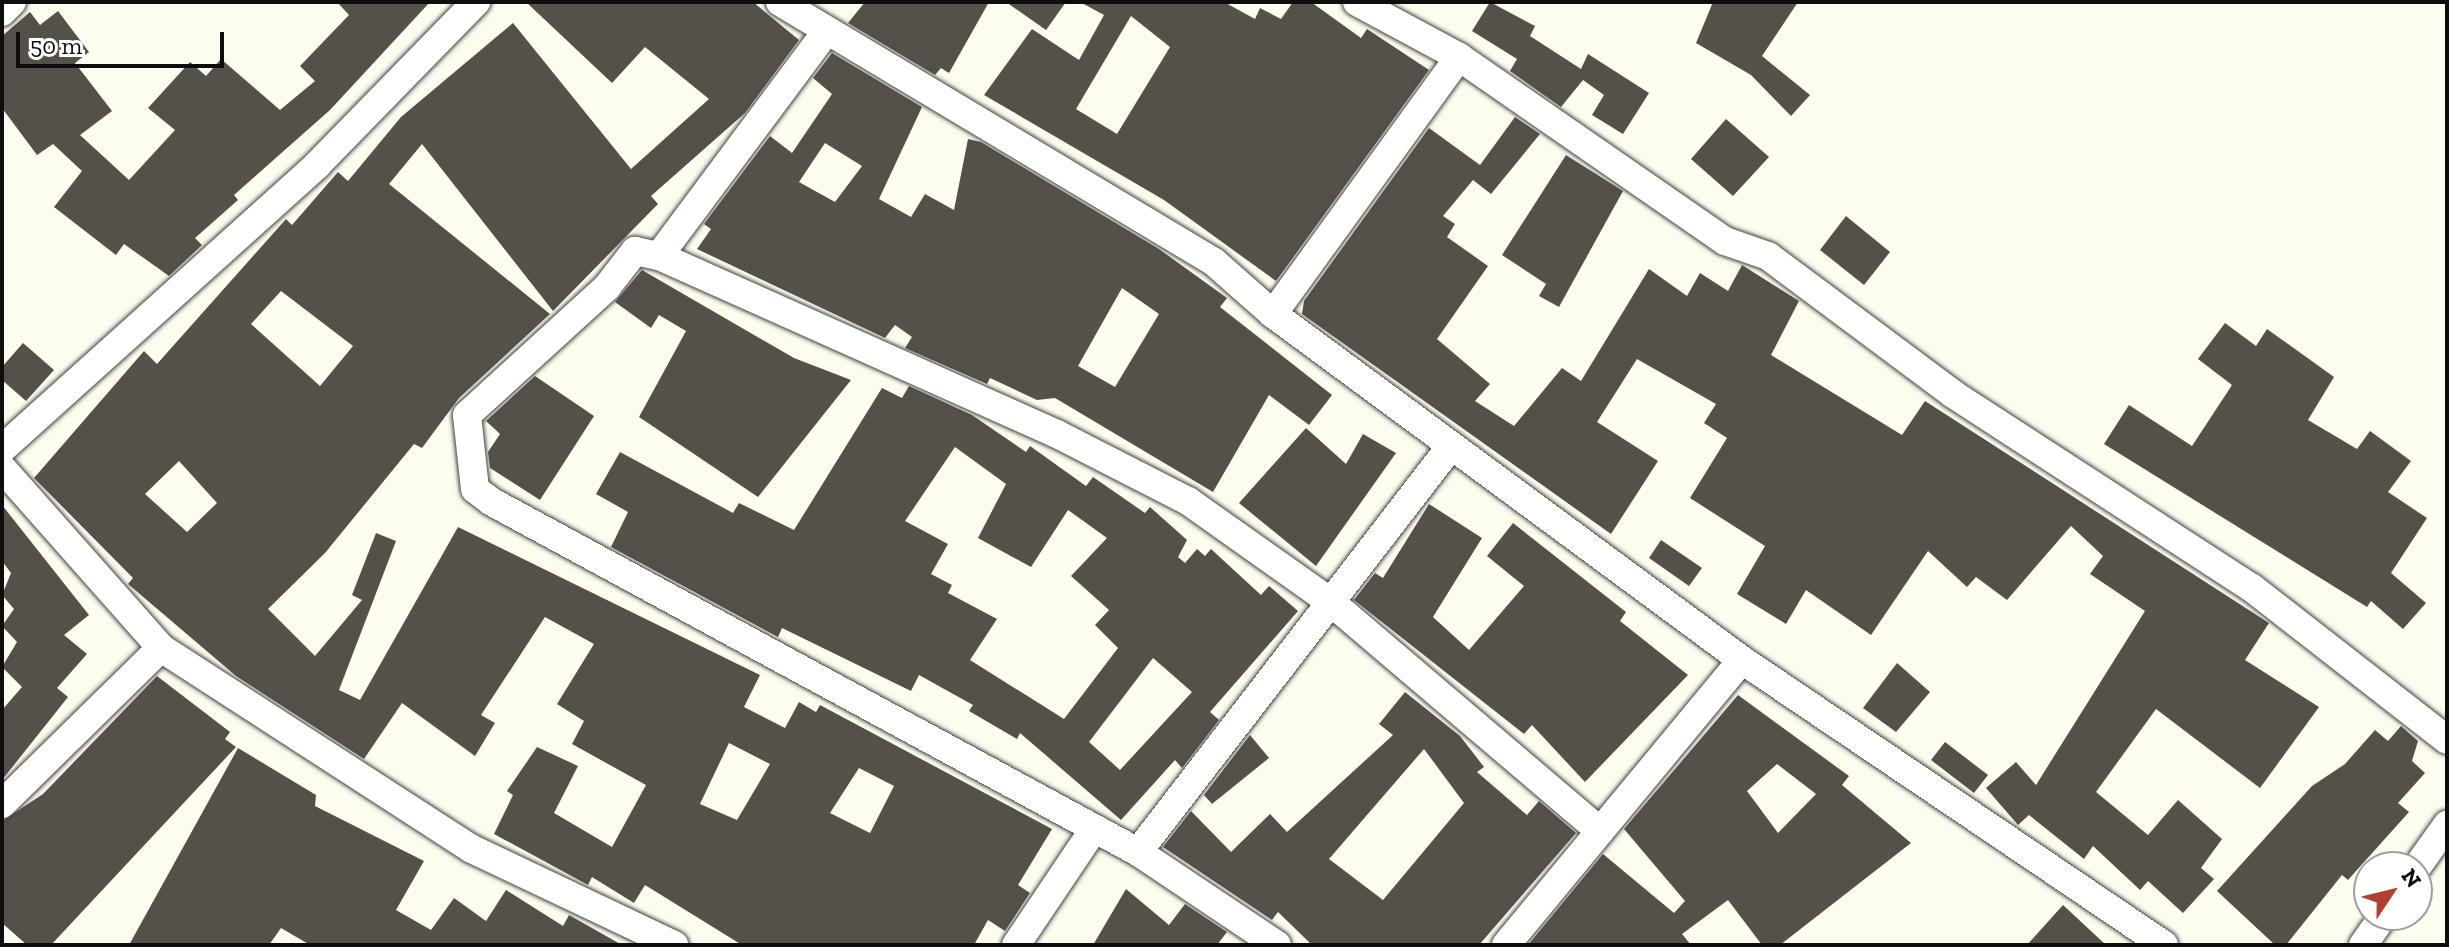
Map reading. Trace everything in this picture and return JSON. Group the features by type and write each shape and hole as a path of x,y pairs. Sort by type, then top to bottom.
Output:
{"street":[{"path":"2,12 12,2"},
{"path":"2,449 317,165 476,2"},
{"path":"780,2 1125,205 1214,262 1273,314 1742,660 2164,945"},
{"path":"1357,2 1459,57 1725,241 1768,256 1953,394 2252,588 2447,740"},
{"path":"659,256 827,31"},
{"path":"1273,314 1459,57"},
{"path":"1277,945 1138,852 475,489 467,415 607,287 635,251 659,256 1188,501 1332,603 1600,831"},
{"path":"1138,852 1451,446"},
{"path":"2,468 161,648 472,849 674,945"},
{"path":"2,804 161,648"},
{"path":"1506,945 1742,660"},
{"path":"2428,851 2447,825"},
{"path":"1016,945 1094,829"}],"building":[{"path":"337,2 430,2 330,110 234,195 238,200 195,238 202,245 169,276 124,244 116,255 54,207 82,171 53,144 37,155 2,108 2,36 30,12 40,25 58,11 89,52 75,63 112,111 80,135 129,180 175,130 148,108 190,62 206,76 221,59 280,110 315,81 300,66 349,15"},
{"path":"526,2 753,2 799,40 745,113 651,196 658,204 553,311 422,144 389,184 550,314 459,398 422,448 414,444 325,553 268,609 315,656 362,600 352,595 376,533 396,541 339,690 360,700 458,527 760,675 744,707 785,728 799,702 816,712 820,705 1052,829 1018,885 1030,893 1005,931 988,920 974,945 742,945 645,885 634,903 592,877 588,885 494,834 513,795 507,791 537,747 578,766 554,813 612,847 646,785 572,744 584,721 557,704 594,644 545,617 481,715 495,723 475,756 402,703 364,759 236,676 128,584 133,578 34,478 144,351 157,364 286,219 292,225 338,172 348,181 401,117 513,23 631,169 709,99 645,47 612,83","holes":["281,291 353,346 320,386 251,324","179,461 217,503 187,532 145,494","729,743 770,764 737,820 700,804","859,768 894,786 870,833 830,813"]},
{"path":"865,2 989,2 949,73 941,68 935,75 848,23"},
{"path":"1006,2 1066,2 1046,30"},
{"path":"1080,2 1224,2 1255,19 1260,8 1281,19 1293,2 1311,2 1361,38 1367,29 1429,70 1276,281 1164,200 984,95 1032,29 1079,60 1104,15","holes":["1131,16 1170,47 1117,134 1076,109"]},
{"path":"1490,2 1535,26 1530,36 1581,69 1588,54 1649,93 1623,134 1592,115 1604,95 1583,80 1561,107 1510,71 1517,59 1472,31"},
{"path":"1713,2 1798,2 1762,56 1810,95 1791,116 1751,75 1696,43"},
{"path":"832,53 922,107 879,199 911,217 925,194 954,210 968,139 981,142 1159,249 1227,298 1220,307 1332,395 1309,425 1269,395 1213,492 1055,398 1037,400 990,378 987,384 905,348 912,337 895,325 885,338 697,249 711,229 704,224 770,136 792,153 832,94 813,78","holes":["825,143 862,166 835,202 799,182","1122,288 1159,314 1115,387 1078,366"]},
{"path":"1515,117 1540,134 1491,194 1473,180 1443,216 1455,224 1447,237 1488,266 1437,339 1490,384 1475,401 1514,426 1562,368 1581,381 1649,269 1687,296 1700,273 1728,291 1742,265 1799,301 1771,355 1902,435 1925,401 2269,623 2245,660 2319,707 2260,788 2156,709 2096,792 2148,835 2178,800 2222,839 2201,868 2214,879 2183,913 2148,881 2140,890 2093,846 2084,859 2029,815 2018,825 1986,788 2016,762 2036,785 2145,611 2090,574 2103,556 2071,526 2007,600 1976,577 1967,587 1928,551 1871,635 1806,590 1786,624 1737,594 1765,546 1690,498 1727,438 1704,423 1716,404 1637,359 1597,422 1658,461 1611,534 1302,314 1304,301 1429,128 1480,165"},
{"path":"1726,119 1769,157 1733,196 1691,159"},
{"path":"1566,155 1623,191 1559,307 1539,296 1546,284 1502,255"},
{"path":"1846,216 1890,252 1864,285 1820,250"},
{"path":"642,270 794,358 851,380 758,497 639,417 686,331 659,315 651,328 615,302"},
{"path":"2225,323 2256,346 2267,329 2334,377 2308,420 2357,449 2370,431 2411,461 2388,492 2427,518 2391,573 2426,603 2403,629 2371,601 2367,607 2104,444 2129,405 2192,446 2232,385 2198,359"},
{"path":"23,343 54,370 26,401 2,380 2,367"},
{"path":"535,376 594,416 540,500 490,468 488,452 500,434 486,421"},
{"path":"909,386 972,415 1026,452 1030,446 1086,486 1093,477 1145,513 1150,507 1187,540 1178,557 1185,563 1197,549 1205,556 1211,549 1261,595 1269,586 1298,611 1210,712 1219,720 1182,768 1175,760 1121,820 1020,733 1017,739 969,711 973,705 919,675 911,691 782,628 778,637 611,547 628,512 596,494 620,452 733,513 739,503 794,530 882,388 902,398","holes":["955,447 1006,484 978,538 1031,567 1068,510 1107,538 1071,576 1109,610 1095,625 1118,648 1064,719 970,660 997,619 948,593 952,585 931,574 948,544 905,521","1153,658 1192,692 1120,770 1089,742"]},
{"path":"1306,428 1346,464 1363,434 1396,453 1316,566 1239,503"},
{"path":"1429,504 1482,538 1433,617 1469,650 1524,586 1487,556 1513,523 1626,612 1620,621 1688,675 1585,782 1532,725 1524,734 1354,600 1375,573 1383,578"},
{"path":"2,505 89,615 64,635 87,654 57,688 68,697 2,780 2,710 22,687 2,667 17,642 2,626 14,609 2,595 11,573 2,561"},
{"path":"1661,540 1702,568 1689,586 1649,558"},
{"path":"1897,663 1930,692 1896,732 1863,708"},
{"path":"157,676 230,732 225,739 236,747 51,945 27,945 2,923 2,821 43,794"},
{"path":"1405,692 1460,736 1484,767 1477,772 1527,815 1539,801 1576,833 1479,945 1312,945 1278,912 1272,920 1163,847 1191,811 1231,852 1270,814 1287,832 1393,735 1379,724","holes":["1424,749 1464,803 1383,900 1329,859"]},
{"path":"1738,695 1849,776 1842,785 1911,843 1780,945 1762,945 1728,900 1682,934 1691,945 1528,945 1603,854 1674,913 1685,901 1624,829","holes":["1777,764 1816,794 1778,833 1747,791"]},
{"path":"2401,726 2418,741 2412,761 2425,773 2398,803 2409,812 2374,851 2353,851 2353,874 2348,880 2342,875 2286,945 2275,945 2217,891 2312,786 2345,764 2375,730 2388,741"},
{"path":"1250,735 1269,758 1212,804 1204,795"},
{"path":"1945,742 1988,775 1974,793 1931,760"},
{"path":"238,748 316,795 315,806 424,861 396,910 431,930 454,898 486,921 506,890 563,926 569,915 622,945 310,945 281,928 269,945 129,945"},
{"path":"1126,889 1169,925 1185,904 1227,932 1217,945 1093,945"},
{"path":"2063,905 2106,945 2027,945"}]}
